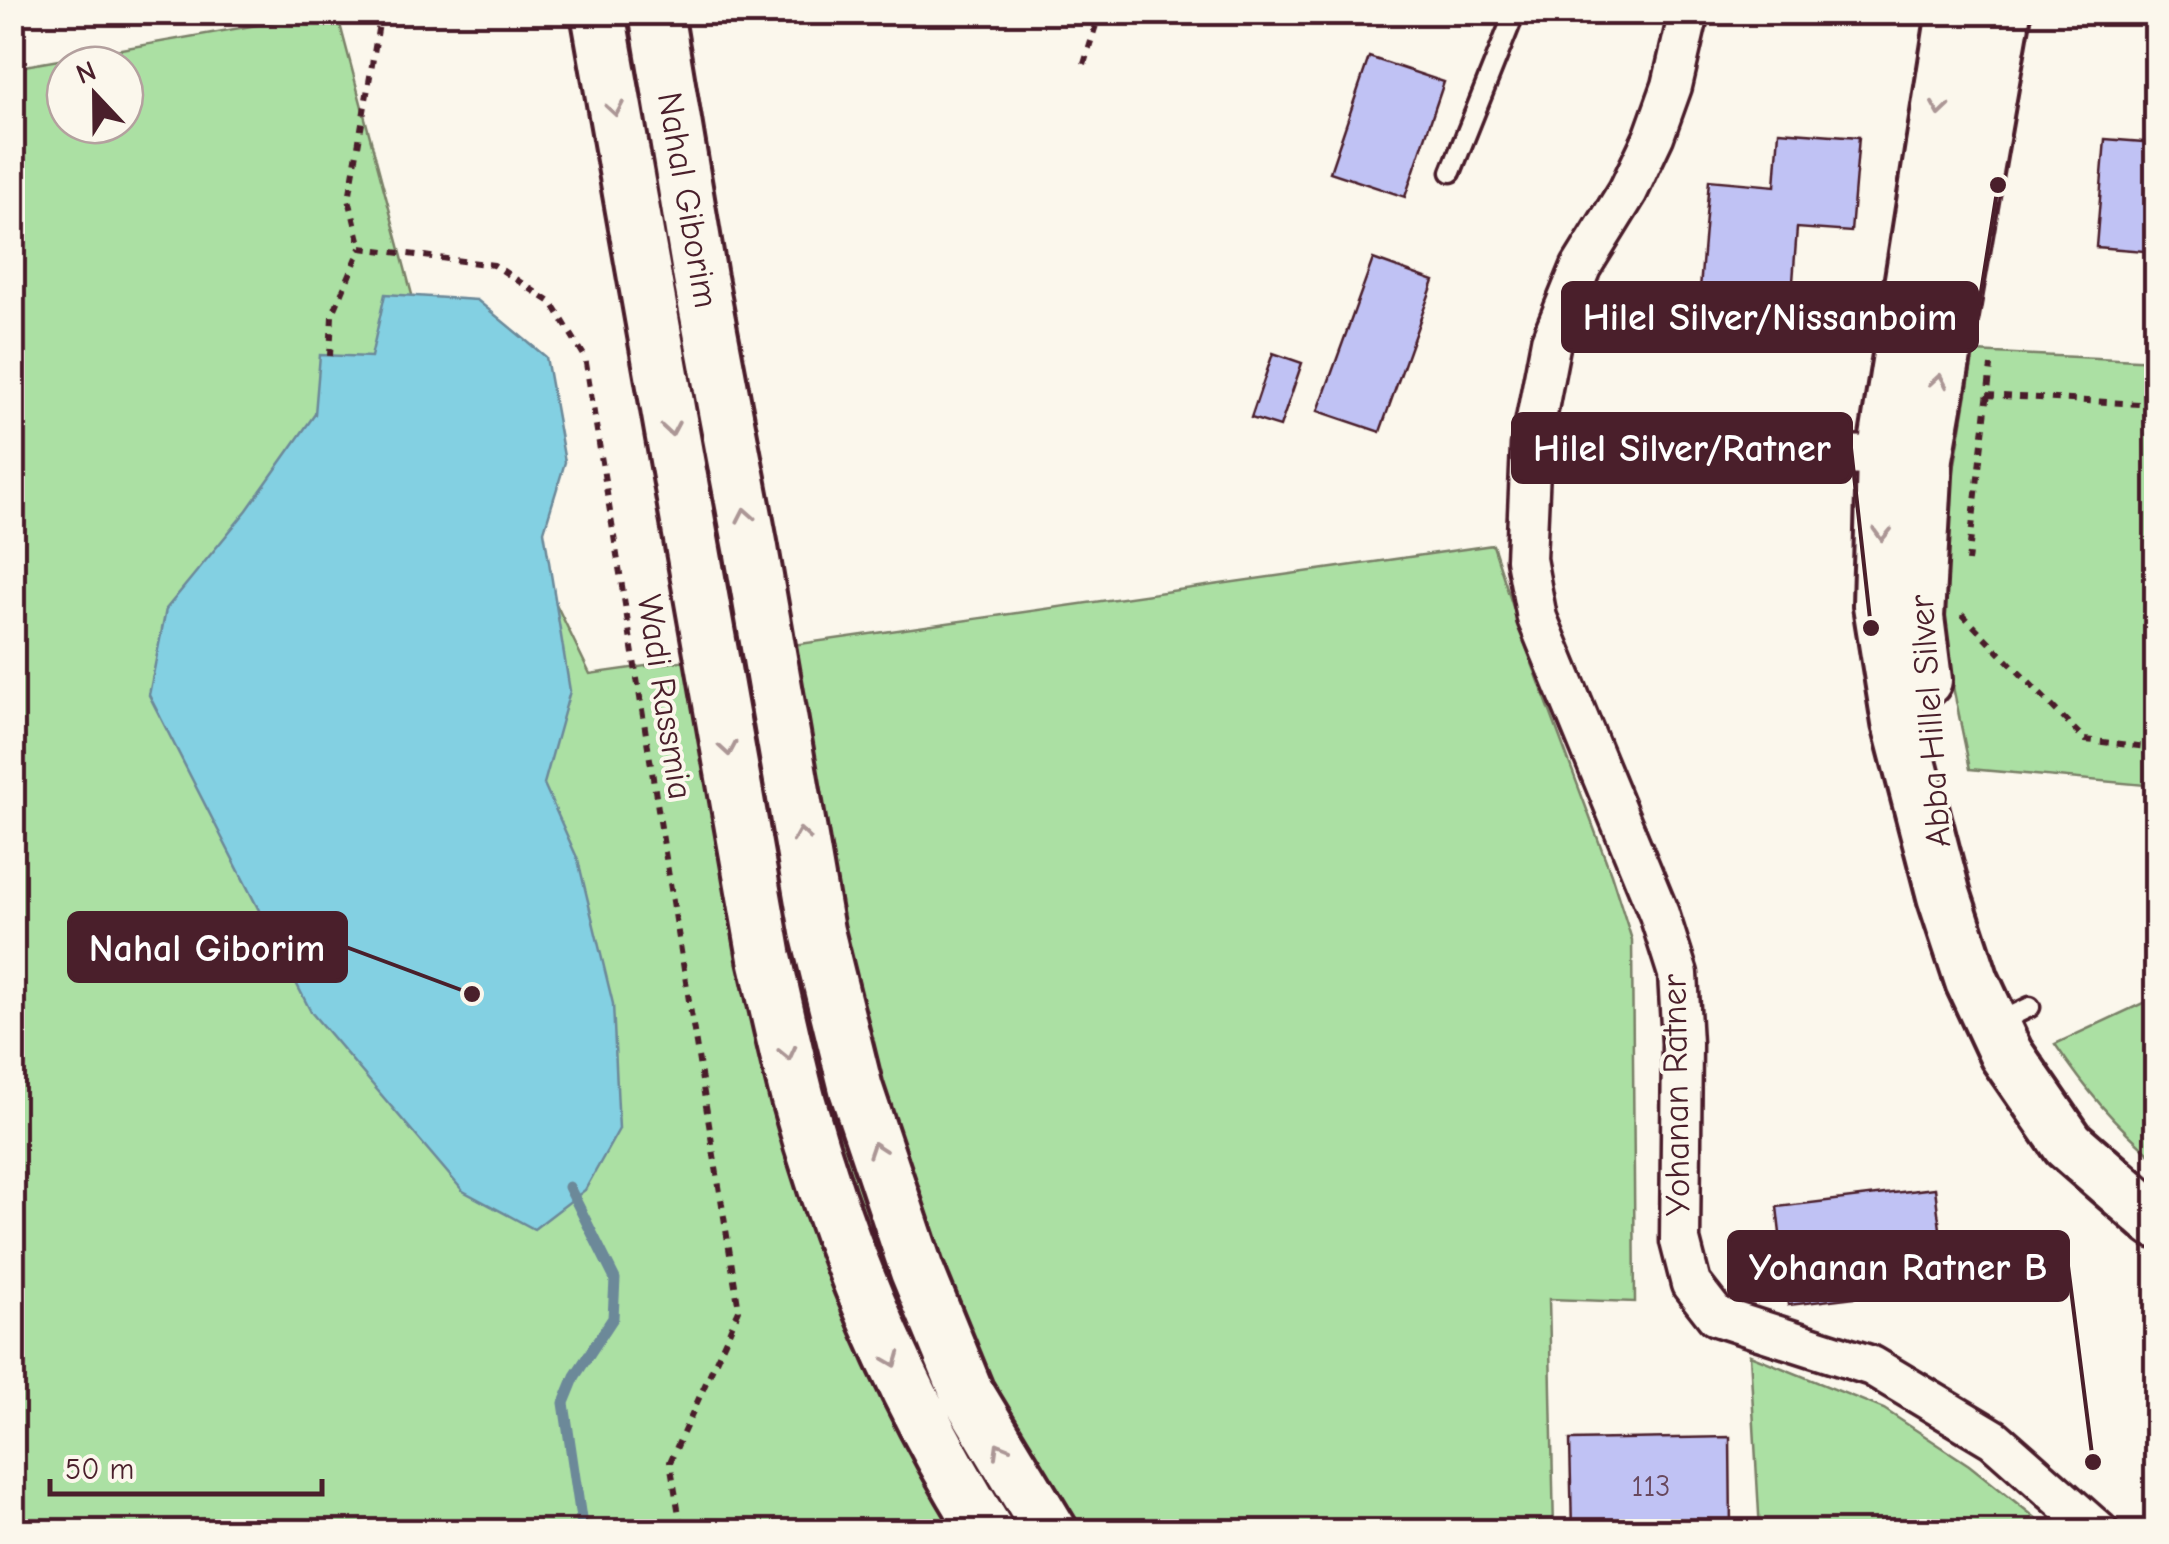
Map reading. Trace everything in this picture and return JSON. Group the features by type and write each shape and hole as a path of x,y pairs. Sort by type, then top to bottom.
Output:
{"main road":[{"name":"Nahal Giborim","path":"598,12 766,958 799,1100 841,1234 904,1385 986,1532"},
{"name":"Nahal Giborim","path":"656,12 816,931 856,1089 917,1271 967,1393 1051,1532"},
{"name":"Abba Hillel Silver","path":"1905,457 1954,12"},
{"name":"Abba Hillel Silver","path":"2004,12 1905,457 1880,605 1900,723 1944,896 1972,981 2011,1016 2006,1054 2068,1144 2156,1221"}],"street":[{"name":"Yohanan Ratner","path":"1689,12 1672,86 1654,136 1628,191 1581,268 1551,341 1530,446 1526,559 1537,618 1660,914 1678,974 1682,1043 1680,1242 1691,1284 1716,1316 1872,1366 1994,1439 2100,1532"},
{"path":"1530,446 1905,457"}],"lane":[{"path":"1451,172 1515,12"}],"path":[{"path":"330,356 332,316 361,248 349,198 381,12"},
{"path":"1084,64 1100,12"},
{"name":"Wadi Rassmia","path":"361,248 494,265 552,303 585,357 739,1310 670,1462 682,1532"},
{"path":"1966,578 1992,357"},
{"path":"1987,395 2156,405"},
{"path":"1964,596 1962,615 2085,740 2156,748"}],"green space":[{"path":"337,13 419,321 590,674 1493,545 1632,940 1635,1302 1549,1299 1554,1531 13,1532 13,68 45,62 45,145 145,145 143,45"},
{"path":"1974,352 2156,361 2156,786 1970,769 1945,648 1945,523"},
{"path":"2156,997 2156,1159 2101,1106 2055,1044"},
{"path":"1750,1355 1884,1409 1969,1465 2052,1531 1760,1531"}],"water":[{"path":"385,294 477,300 546,357 565,462 544,531 570,691 544,784 578,860 613,1004 619,1129 585,1190 534,1229 463,1191 311,1012 149,695 166,609 247,510 315,414 320,355 371,357"}],"building":[{"path":"1369,57 1444,82 1405,197 1330,172"},
{"path":"1779,131 1859,137 1851,232 1797,228 1792,295 1700,289 1709,180 1775,186"},
{"path":"2105,139 2156,143 2156,252 2096,247"},
{"path":"1373,259 1434,281 1380,432 1318,411"},
{"path":"1273,353 1302,363 1280,427 1251,418"},
{"path":"1935,1188 1947,1286 1788,1305 1777,1207"},
{"path":"1730,1437 1731,1532 1572,1532 1570,1440"}],"waterway":[{"name":"Nahal Giborim","path":"569,1187 615,1279 613,1318 575,1376 564,1403 583,1532"}],"place":[{"name":"Hilel Silver/Nissanboim","path":"1998,185"},
{"name":"Hilel Silver/Ratner","path":"1871,628"},
{"name":"Nahal Giborim","path":"472,994"},
{"name":"Yohanan Ratner B","path":"2093,1462"}]}
